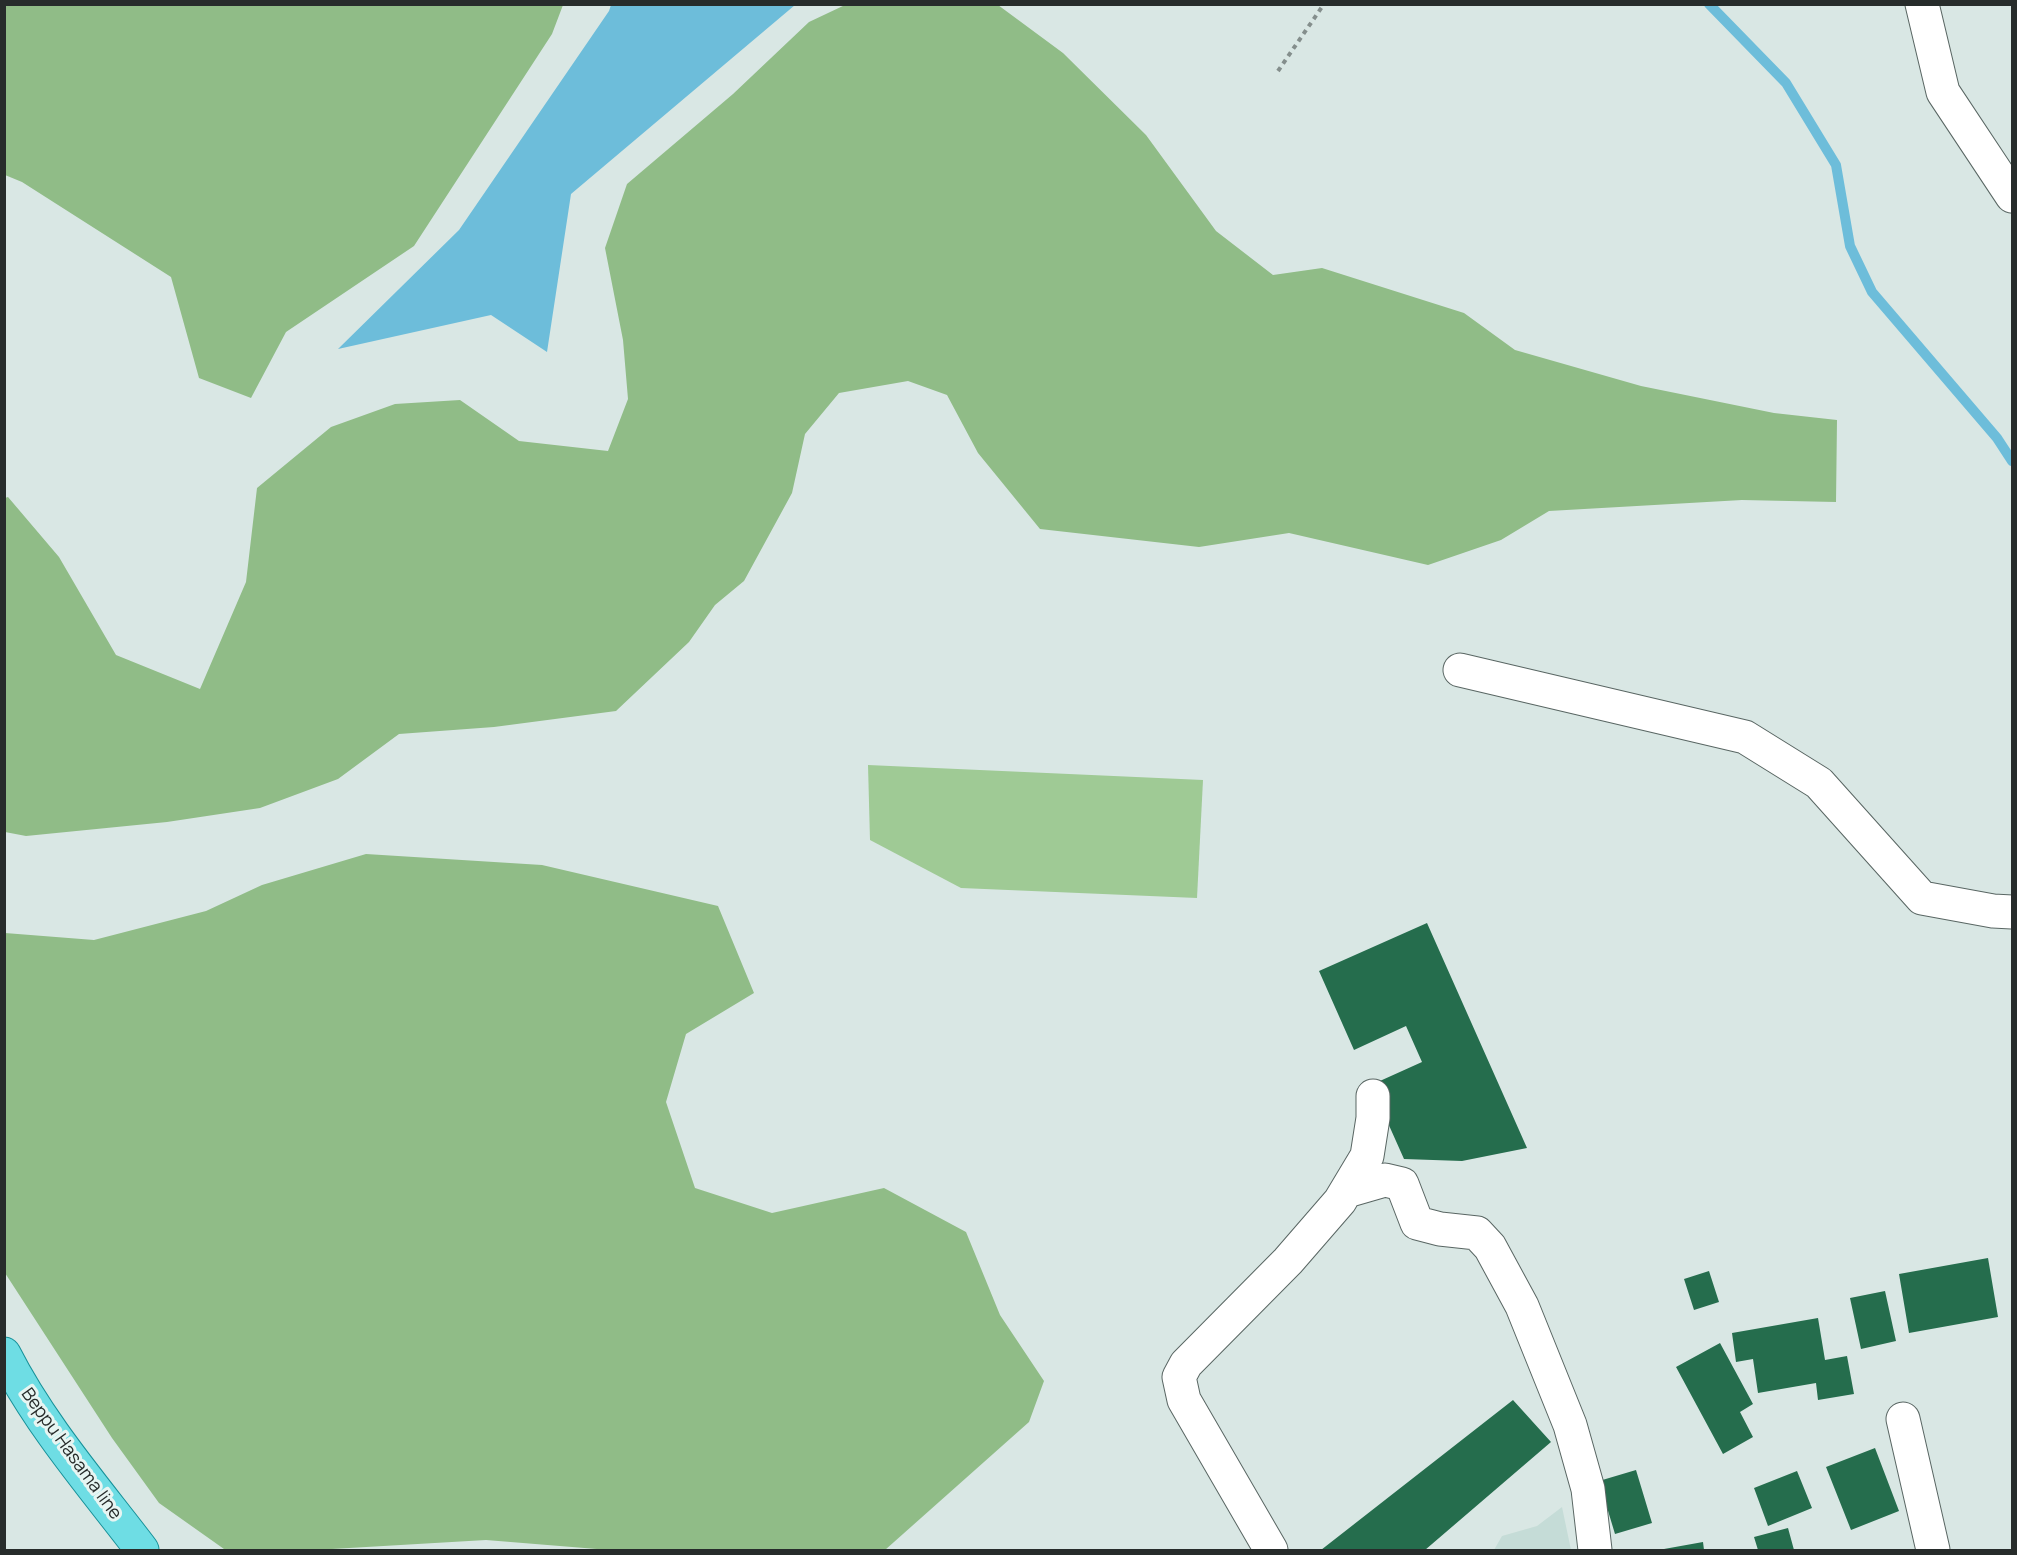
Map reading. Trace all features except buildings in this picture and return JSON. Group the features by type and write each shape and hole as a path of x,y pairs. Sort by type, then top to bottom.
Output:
{"main road":[{"name":"Beppu Hasama line","path":"4,1354 19,1383 65,1449 142,1551"}],"street":[{"path":"1922,4 1943,92 2013,195"},
{"path":"1460,670 1745,737 1819,783 1922,898 2013,912"},
{"path":"1271,1551 1184,1400 1179,1377 1186,1364 1288,1261 1347,1191 1367,1156 1373,1118 1373,1096"},
{"path":"1347,1191 1386,1180 1402,1184 1417,1223 1440,1229 1478,1233 1490,1247 1522,1306 1570,1425 1588,1489 1595,1551"},
{"path":"1904,1419 1933,1551"}],"path":[{"path":"1278,71 1324,4"}],"shaded area":[{"path":"1562,1507 1571,1550 1494,1550 1502,1536 1537,1526"}],"green space":[{"path":"4,5 563,5 552,34 414,246 286,332 251,398 199,378 171,277 22,182 5,175"},
{"path":"845,5 998,5 1063,53 1146,135 1216,231 1273,275 1322,268 1464,313 1515,350 1641,386 1774,413 1837,420 1836,502 1742,500 1549,511 1501,540 1428,565 1289,533 1199,547 1040,529 978,453 947,395 908,381 839,393 805,434 792,493 744,581 715,605 689,642 616,711 494,727 399,734 338,779 260,808 167,822 26,836 5,832 5,498 8,497 59,557 116,655 200,689 246,582 257,488 331,427 395,404 460,400 519,441 608,451 628,399 623,340 605,248 627,184 733,94 809,22"},
{"path":"868,765 1203,780 1197,898 961,888 870,840"},
{"path":"366,854 542,865 718,906 754,993 686,1034 666,1102 695,1188 772,1213 884,1188 966,1232 1000,1315 1044,1381 1029,1422 885,1550 609,1550 486,1540 315,1550 224,1549 159,1503 112,1438 5,1273 5,933 94,940 206,911 262,885"}],"water":[{"path":"611,5 795,5 571,194 547,352 491,315 338,349 459,230"}],"waterway":[{"path":"1709,4 1786,83 1836,165 1850,246 1872,292 1997,438 2012,461"}]}
